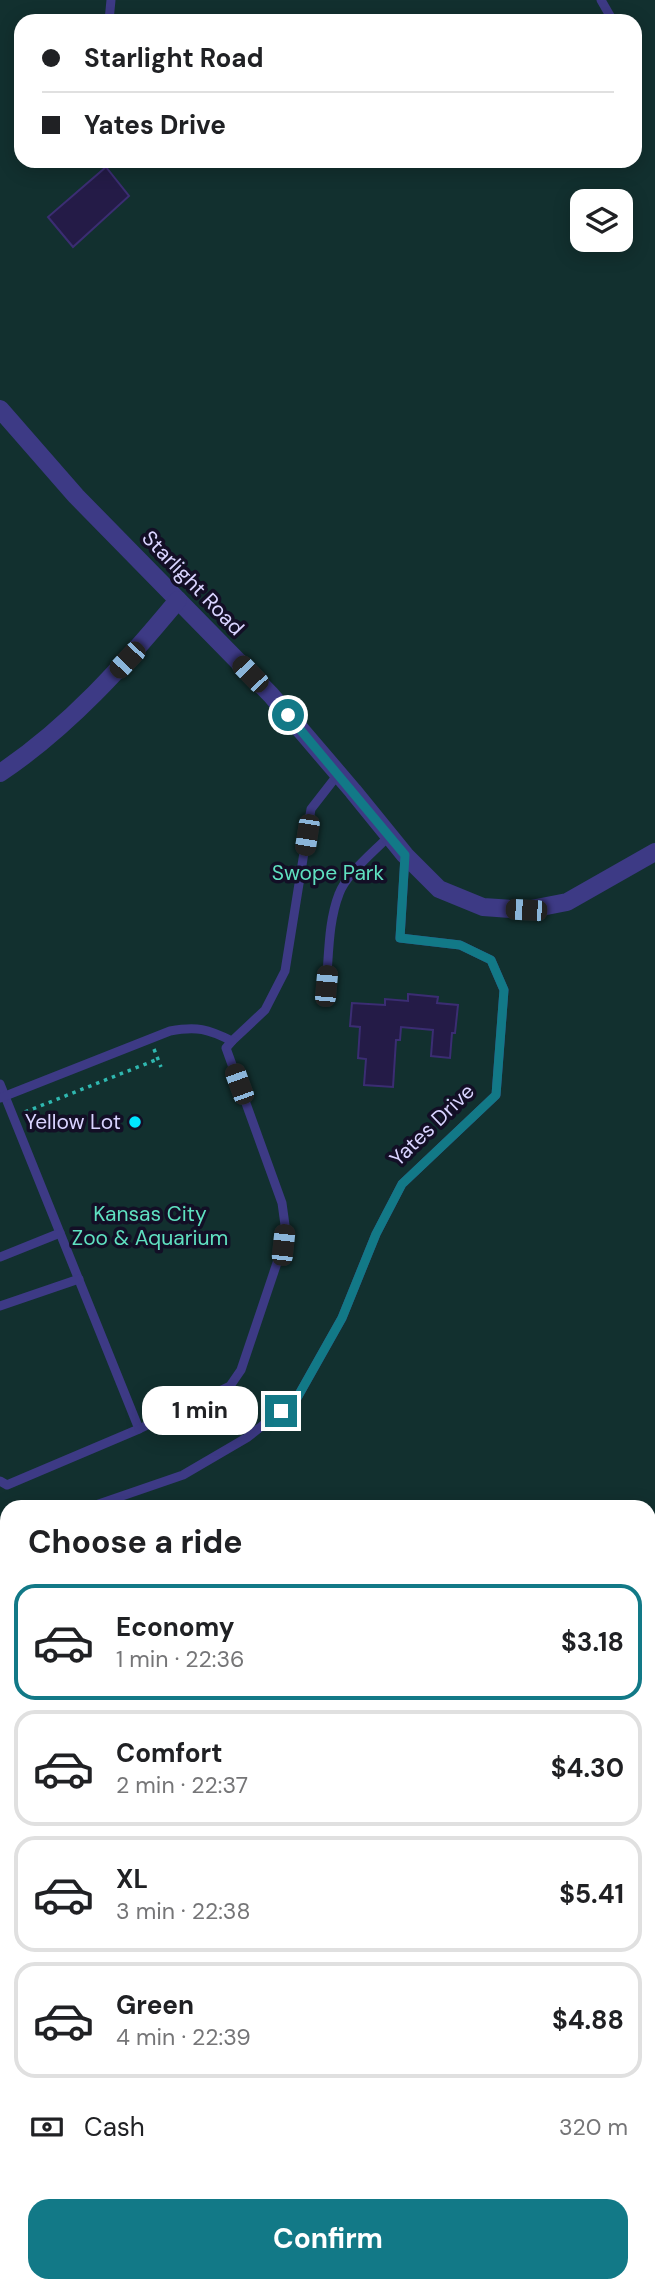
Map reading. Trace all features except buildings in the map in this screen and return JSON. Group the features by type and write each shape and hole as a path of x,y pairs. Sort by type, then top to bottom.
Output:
{"street":[{"name":"Starlight Road","path":"0,409 76,496 271,695 405,855"},
{"path":"0,773 29,754 94,695 178,600"},
{"path":"405,855 439,889 484,907 526,910 567,902 655,852"}],"lane":[{"path":"0,1481 7,1485 139,1429 230,1386 241,1370 283,1245 285,1225 282,1203 226,1048 265,1010 285,971 311,809 339,773"},
{"path":"326,986 331,928 339,892 389,836"},
{"name":"Yates Drive","path":"110,1500 183,1475 248,1437 297,1398 342,1318 376,1234 402,1184 496,1095 504,990 491,960 460,945 400,938 405,855"},
{"path":"2,1097 170,1031 186,1028 209,1029 232,1041"},
{"path":"0,1084 2,1097 139,1429"},
{"path":"0,1257 60,1233"},
{"path":"0,1306 79,1279"}],"path":[{"path":"153,1047 161,1068"},
{"path":"23,1112 158,1059"}],"green space":[{"name":"Swope Park","path":"0,0 655,0 655,1500 0,1500"}],"place":[{"name":"Yellow Lot","path":"135,1122"}],"route":[{"path":"281,1411 297,1398 342,1318 376,1234 402,1184 496,1095 504,990 491,960 460,945 400,938 405,855 288,715"}],"park label":[{"name":"Kansas City Zoo & Aquarium","path":"150,1226"}]}
